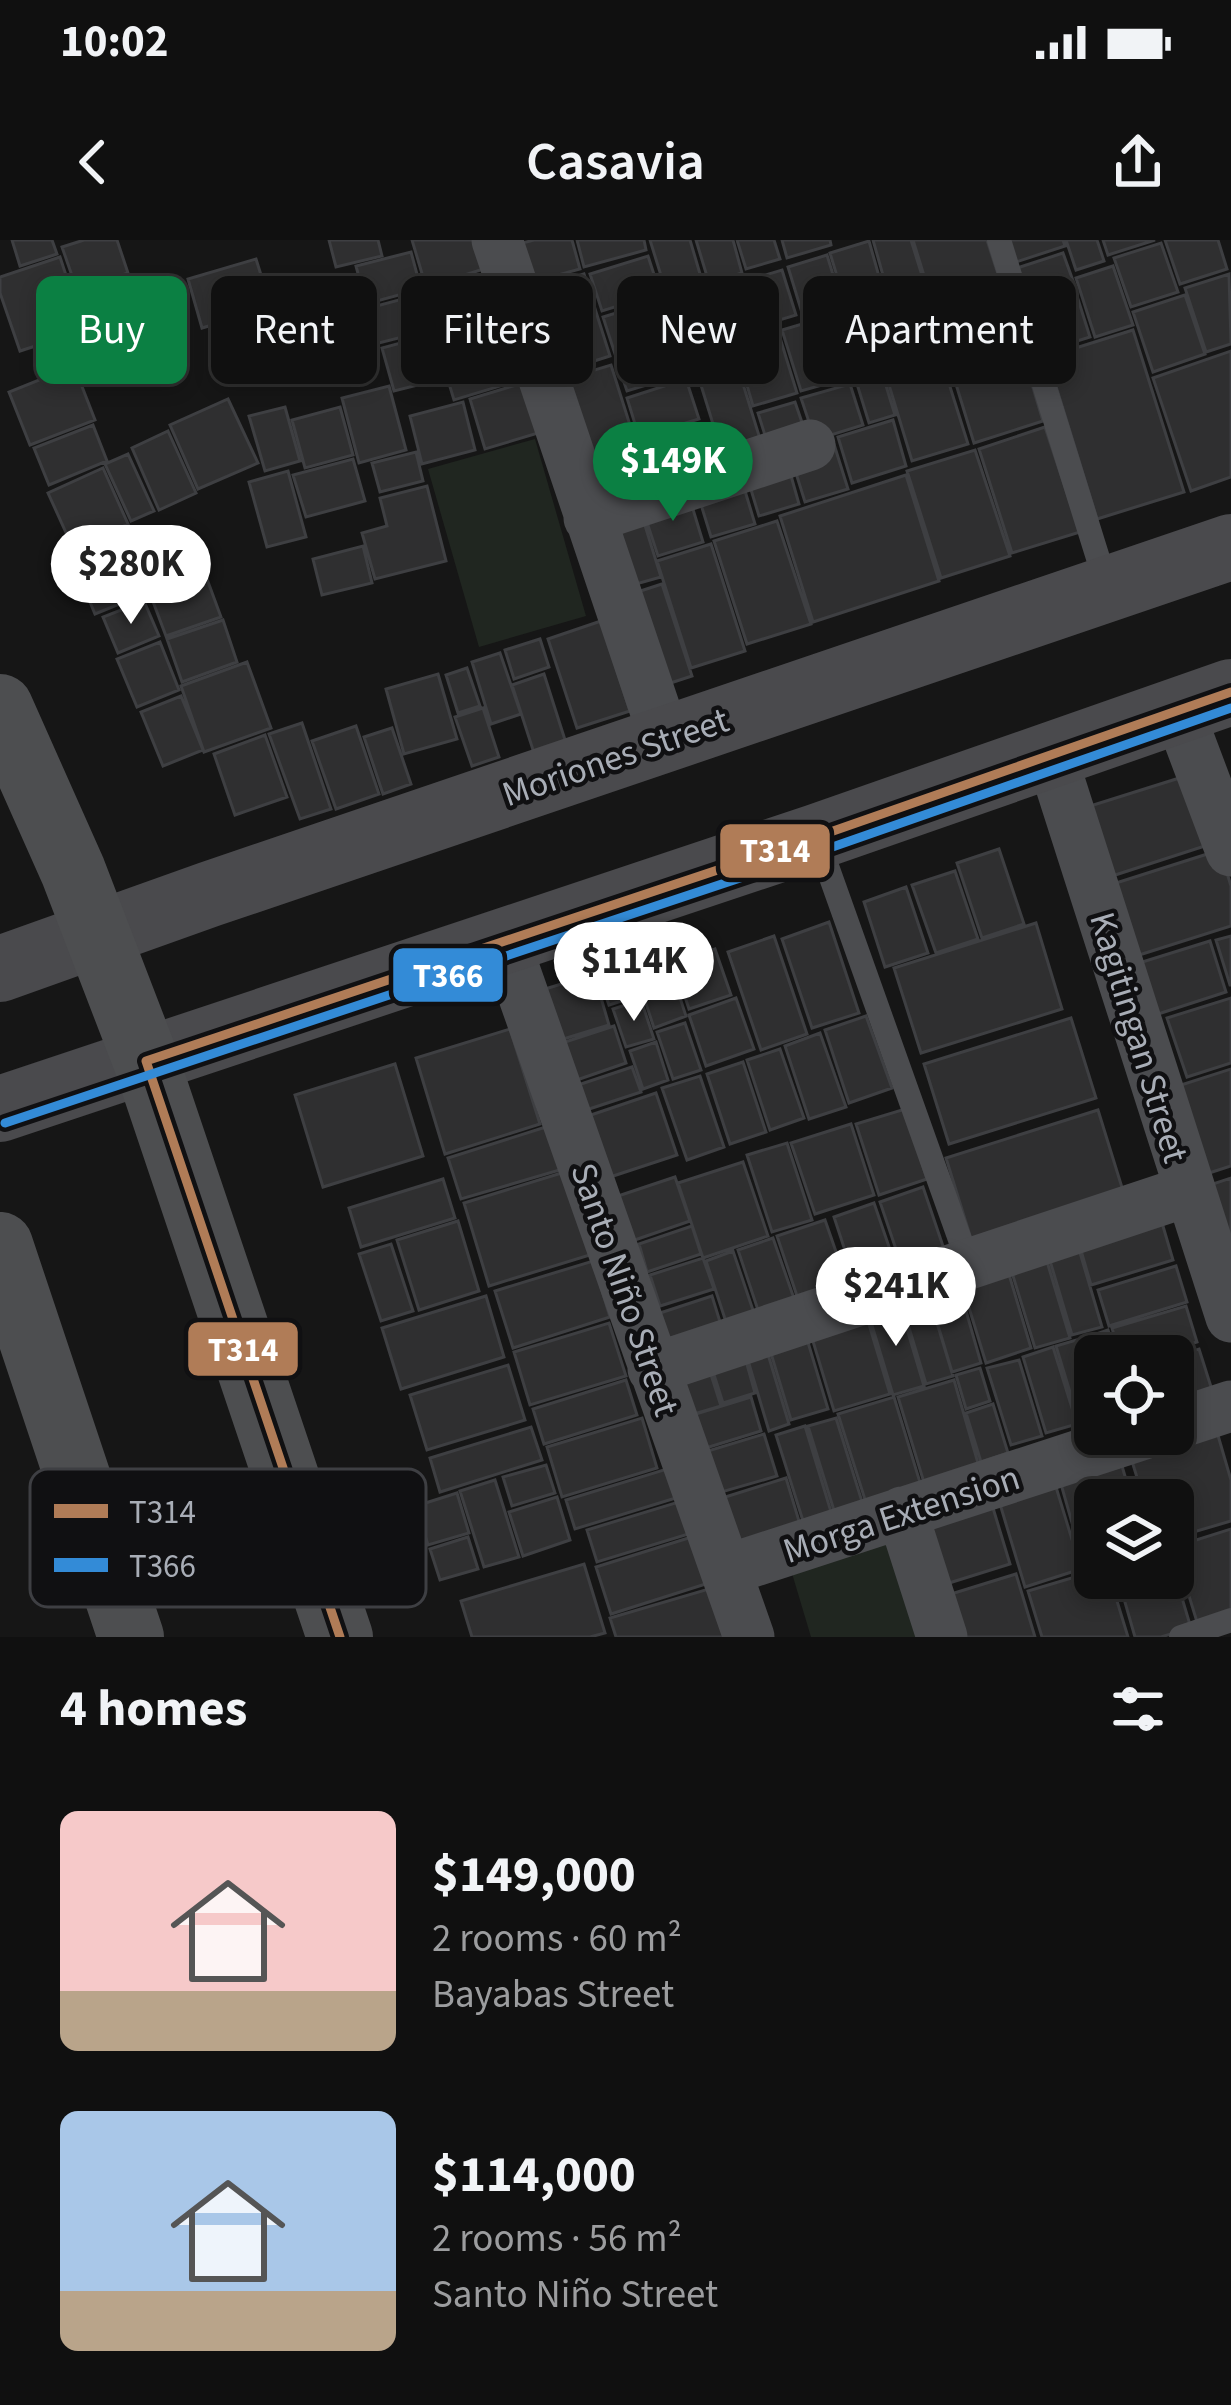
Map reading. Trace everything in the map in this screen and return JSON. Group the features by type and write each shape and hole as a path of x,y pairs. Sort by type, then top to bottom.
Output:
{"highway":[{"path":"0,706 98,932 146,1061 283,1469"},
{"path":"0,1245 74,1469"},
{"path":"0,1357 20,1371 55,1413"},
{"path":"121,1607 131,1637"},
{"path":"330,1607 340,1637"}],"main road":[{"name":"Moriones Street","path":"0,969 1231,547"},
{"path":"0,1109 816,837 1204,701"}],"street":[{"path":"497,240 665,739"},
{"path":"589,518 810,445"},
{"path":"1204,701 1231,850"},
{"name":"Kagitingan Street","path":"1052,755 1231,1317"},
{"name":"Santo Niño Street","path":"504,940 749,1637"},
{"path":"653,1369 1188,1191"},
{"path":"1194,1418 1231,1406"},
{"name":"Morga Extension","path":"727,1570 1079,1455"},
{"path":"902,1512 942,1637"}],"lane":[{"path":"999,240 1108,589"},
{"path":"816,837 968,1262"},
{"path":"1181,1637 1231,1620"}],"shaded area":[{"path":"535,439 586,616 479,647 428,469"},
{"path":"902,1537 932,1637 811,1637 791,1570"}],"building":[{"path":"12,240 52,240 57,254 20,266"},
{"path":"84,240 117,240 128,273 72,276 62,247"},
{"path":"329,240 378,240 382,256 336,267"},
{"path":"412,240 479,240 487,268 461,276 423,276"},
{"path":"534,240 572,240 580,269 554,276 515,276 507,247"},
{"path":"577,240 644,240 646,250 584,267"},
{"path":"650,240 690,240 701,276 661,276"},
{"path":"696,240 733,240 742,273 707,276"},
{"path":"737,240 774,240 780,259 746,269"},
{"path":"782,240 830,240 831,245 787,258"},
{"path":"873,240 911,240 922,276 883,276"},
{"path":"913,240 987,240 998,274 992,276 924,276"},
{"path":"1009,240 1063,240 1065,246 1016,262"},
{"path":"1066,240 1097,240 1104,261 1076,270"},
{"path":"1103,240 1155,240 1108,255"},
{"path":"1165,240 1218,240 1227,269 1180,284"},
{"path":"869,241 879,276 837,276 830,253"},
{"path":"1161,243 1178,292 1131,307 1114,258"},
{"path":"411,252 417,276 401,276 401,294 377,301 377,276 359,276 356,266"},
{"path":"1063,253 1071,276 1020,276 1017,268"},
{"path":"827,255 833,276 803,276 803,316 788,267"},
{"path":"648,256 654,276 617,276 617,306 602,311 590,274"},
{"path":"60,257 66,276 36,276 36,346 20,351 0,293 0,277"},
{"path":"256,259 261,276 211,276 211,325 202,328 188,279"},
{"path":"1113,266 1133,325 1095,337 1076,278"},
{"path":"782,270 796,315 779,320 779,276 762,276"},
{"path":"1229,274 1231,344 1206,352 1185,288"},
{"path":"1185,295 1205,354 1153,372 1133,312"},
{"path":"1076,296 1090,337 1076,341"},
{"path":"401,299 401,337 379,343 377,306"},
{"path":"593,302 610,356 593,361"},
{"path":"617,313 617,353 615,354 603,317"},
{"path":"803,324 803,384 826,384 801,391 782,330"},
{"path":"1133,330 1184,492 1097,519 1055,384 1076,384 1076,348"},
{"path":"779,334 797,393 753,406 747,384 779,384"},
{"path":"401,343 401,384 422,384 394,391 382,348"},
{"path":"1231,351 1231,477 1191,491 1153,378"},
{"path":"611,365 635,441 581,457 559,384 593,384 593,370"},
{"path":"36,381 81,384 95,420 30,445 9,392"},
{"path":"449,384 507,384 454,400"},
{"path":"523,384 538,433 485,449 470,399"},
{"path":"670,384 688,384 699,419 639,437 627,398"},
{"path":"701,384 743,384 765,455 726,466"},
{"path":"850,384 863,425 815,440 801,398"},
{"path":"857,384 885,384 895,415 869,423"},
{"path":"889,384 949,384 968,444 912,461"},
{"path":"956,384 1032,384 1043,421 974,443"},
{"path":"389,386 406,450 359,463 342,398"},
{"path":"228,399 258,463 198,489 170,425"},
{"path":"463,402 475,450 422,464 410,416"},
{"path":"795,402 808,440 770,451 758,413"},
{"path":"285,407 300,461 265,471 249,416"},
{"path":"340,407 353,455 305,468 292,420"},
{"path":"893,420 906,466 852,483 838,437"},
{"path":"705,424 720,471 658,491 643,443"},
{"path":"93,425 107,461 49,485 34,448"},
{"path":"1045,427 1080,532 1012,553 979,449"},
{"path":"168,431 196,493 159,510 132,448"},
{"path":"833,441 848,489 805,502 790,454"},
{"path":"638,447 652,492 598,508 584,464"},
{"path":"975,450 1010,556 941,578 907,471"},
{"path":"416,452 423,481 380,492 372,463"},
{"path":"128,454 154,511 131,521 105,464"},
{"path":"786,458 799,504 759,516 745,470"},
{"path":"353,459 365,501 306,517 293,475"},
{"path":"103,468 128,524 73,548 48,493"},
{"path":"288,471 306,537 267,547 249,482"},
{"path":"739,471 755,524 711,537 695,485"},
{"path":"906,475 939,581 813,622 780,516"},
{"path":"427,486 446,561 375,579 362,533 387,526 380,498"},
{"path":"688,493 703,542 658,556 642,507"},
{"path":"639,506 661,577 622,588 600,519"},
{"path":"777,521 811,624 747,644 714,541"},
{"path":"125,532 149,592 95,614 70,554"},
{"path":"711,544 745,651 691,668 657,561"},
{"path":"363,546 372,583 322,595 313,559"},
{"path":"207,579 221,617 166,636 152,599"},
{"path":"662,584 692,676 652,689 622,597"},
{"path":"144,601 159,636 118,653 103,617"},
{"path":"223,620 237,662 182,682 167,639"},
{"path":"601,621 630,711 577,728 548,639"},
{"path":"540,639 549,667 514,679 505,650"},
{"path":"160,642 179,690 137,707 117,659"},
{"path":"500,653 521,714 491,724 472,662"},
{"path":"247,662 271,728 204,752 181,686"},
{"path":"467,668 480,706 458,713 446,675"},
{"path":"438,674 457,739 404,754 386,689"},
{"path":"544,674 566,743 534,753 512,685"},
{"path":"181,696 203,750 163,766 141,712"},
{"path":"483,708 499,757 472,766 455,717"},
{"path":"302,723 331,809 300,819 269,734"},
{"path":"356,726 379,794 336,809 312,741"},
{"path":"392,728 411,784 383,794 364,737"},
{"path":"265,735 287,797 235,815 214,754"},
{"path":"1189,775 1211,844 1109,877 1087,807"},
{"path":"999,849 1024,924 982,938 957,863"},
{"path":"1220,850 1231,886 1231,926 1139,955 1116,883"},
{"path":"955,871 978,939 936,953 912,885"},
{"path":"906,887 928,953 885,967 864,902"},
{"path":"829,922 859,1013 812,1028 782,939"},
{"path":"1036,923 1062,1009 921,1053 894,968"},
{"path":"774,936 807,1034 761,1050 728,952"},
{"path":"1231,936 1231,985 1230,985 1216,940"},
{"path":"1210,941 1226,992 1155,1015 1139,963"},
{"path":"715,949 731,995 689,1009 674,963"},
{"path":"665,952 686,1016 654,1028 633,964"},
{"path":"631,968 640,995 609,1005 600,979"},
{"path":"594,974 609,1025 560,1040 545,989"},
{"path":"736,998 754,1049 706,1066 689,1015"},
{"path":"1231,998 1231,1063 1187,1077 1167,1018"},
{"path":"641,1000 654,1039 626,1047 613,1009"},
{"path":"866,1016 892,1088 849,1103 825,1030"},
{"path":"1071,1018 1096,1098 949,1144 924,1064"},
{"path":"685,1023 701,1070 673,1079 657,1032"},
{"path":"614,1026 626,1063 571,1082 559,1044"},
{"path":"510,1029 540,1124 445,1154 416,1058"},
{"path":"820,1033 846,1107 809,1119 785,1046"},
{"path":"656,1042 668,1080 643,1089 630,1051"},
{"path":"780,1049 804,1118 770,1130 747,1060"},
{"path":"743,1062 766,1132 730,1144 707,1074"},
{"path":"395,1064 423,1156 323,1187 295,1095"},
{"path":"632,1067 641,1092 583,1111 575,1086"},
{"path":"1231,1069 1231,1166 1209,1173 1181,1085"},
{"path":"700,1076 724,1147 687,1160 662,1088"},
{"path":"656,1093 677,1155 607,1178 585,1117"},
{"path":"905,1109 927,1179 879,1195 856,1124"},
{"path":"1098,1110 1124,1194 972,1242 946,1158"},
{"path":"851,1124 874,1195 815,1214 791,1143"},
{"path":"549,1126 563,1169 461,1199 448,1158"},
{"path":"787,1143 812,1220 772,1232 747,1155"},
{"path":"743,1162 768,1236 703,1258 678,1183"},
{"path":"568,1171 593,1254 489,1286 464,1203"},
{"path":"675,1177 690,1221 629,1242 615,1197"},
{"path":"1231,1178 1231,1253 1207,1186"},
{"path":"443,1179 455,1218 361,1247 349,1208"},
{"path":"923,1187 946,1255 903,1270 880,1202"},
{"path":"874,1203 898,1273 857,1287 834,1217"},
{"path":"1160,1216 1173,1260 1091,1285 1078,1240"},
{"path":"825,1220 849,1289 800,1305 777,1236"},
{"path":"458,1221 479,1291 419,1310 397,1240"},
{"path":"692,1226 701,1254 647,1272 639,1244"},
{"path":"773,1238 798,1310 762,1322 738,1250"},
{"path":"391,1244 413,1311 381,1321 359,1254"},
{"path":"1078,1246 1102,1327 1072,1335 1048,1254"},
{"path":"733,1251 758,1325 730,1334 706,1261"},
{"path":"1045,1255 1070,1338 1035,1348 1010,1266"},
{"path":"703,1258 714,1289 660,1306 650,1275"},
{"path":"593,1261 610,1317 513,1348 495,1291"},
{"path":"1176,1266 1187,1302 1109,1326 1098,1290"},
{"path":"1008,1271 1031,1348 986,1363 962,1285"},
{"path":"958,1283 981,1363 952,1372 928,1292"},
{"path":"928,1293 953,1376 926,1384 901,1301"},
{"path":"486,1296 504,1357 401,1389 382,1328"},
{"path":"712,1296 725,1338 674,1354 660,1313"},
{"path":"899,1302 924,1386 893,1395 868,1312"},
{"path":"1186,1306 1197,1342 1194,1335 1114,1335 1112,1328"},
{"path":"865,1311 890,1394 834,1411 809,1328"},
{"path":"609,1323 626,1376 530,1405 514,1352"},
{"path":"804,1329 828,1409 791,1420 767,1340"},
{"path":"764,1341 789,1424 769,1431 744,1347"},
{"path":"1074,1341 1074,1405 1056,1346"},
{"path":"1053,1347 1074,1425 1046,1433 1023,1357"},
{"path":"1199,1349 1212,1390 1194,1396 1194,1351"},
{"path":"743,1350 755,1393 723,1403 709,1359"},
{"path":"1019,1360 1042,1436 1011,1445 987,1368"},
{"path":"707,1362 721,1406 684,1417 671,1373"},
{"path":"508,1365 525,1420 427,1450 410,1395"},
{"path":"980,1368 990,1401 966,1409 956,1375"},
{"path":"626,1380 637,1415 544,1444 533,1409"},
{"path":"954,1380 980,1470 925,1486 898,1397"},
{"path":"751,1397 761,1431 696,1451 686,1417"},
{"path":"894,1397 922,1489 867,1506 838,1414"},
{"path":"993,1404 1008,1453 981,1462 966,1413"},
{"path":"642,1418 657,1468 562,1497 547,1447"},
{"path":"836,1418 864,1508 836,1517 808,1426"},
{"path":"805,1426 832,1515 804,1524 776,1435"},
{"path":"531,1427 542,1460 440,1492 430,1458"},
{"path":"1217,1432 1231,1480 1231,1521 1194,1532 1194,1479 1138,1479 1131,1458 1194,1455 1194,1439"},
{"path":"764,1434 777,1476 711,1495 698,1454"},
{"path":"546,1465 555,1493 512,1506 503,1477"},
{"path":"1122,1466 1126,1479 1078,1479"},
{"path":"670,1468 679,1497 575,1529 566,1500"},
{"path":"786,1478 802,1531 738,1550 722,1498"},
{"path":"495,1480 519,1557 484,1567 460,1491"},
{"path":"1074,1480 1074,1530 1061,1484"},
{"path":"1056,1487 1074,1546 1074,1571 1025,1587 1000,1504"},
{"path":"457,1493 469,1533 428,1545 426,1503"},
{"path":"557,1497 570,1540 523,1556 509,1512"},
{"path":"685,1500 695,1532 597,1562 587,1530"},
{"path":"993,1508 1010,1564 933,1588 916,1531"},
{"path":"1231,1529 1231,1612 1197,1622 1190,1599 1194,1599 1194,1541"},
{"path":"698,1535 712,1582 611,1614 596,1567"},
{"path":"468,1537 478,1569 440,1580 430,1549"},
{"path":"584,1564 605,1633 472,1637 461,1601"},
{"path":"1016,1574 1035,1637 950,1637 938,1598"},
{"path":"1074,1577 1074,1599 1116,1599 1128,1637 1042,1637 1028,1591"},
{"path":"712,1588 727,1637 616,1637 610,1618"},
{"path":"1124,1599 1182,1599 1191,1628 1161,1637 1135,1637"}],"transit line":[{"name":"T314","path":"146,1061 816,837 1231,692"},
{"name":"T366","path":"5,1123 821,851 1231,708"},
{"name":"T314","path":"146,1061 283,1469"},
{"name":"T314","path":"330,1607 340,1637"}]}
